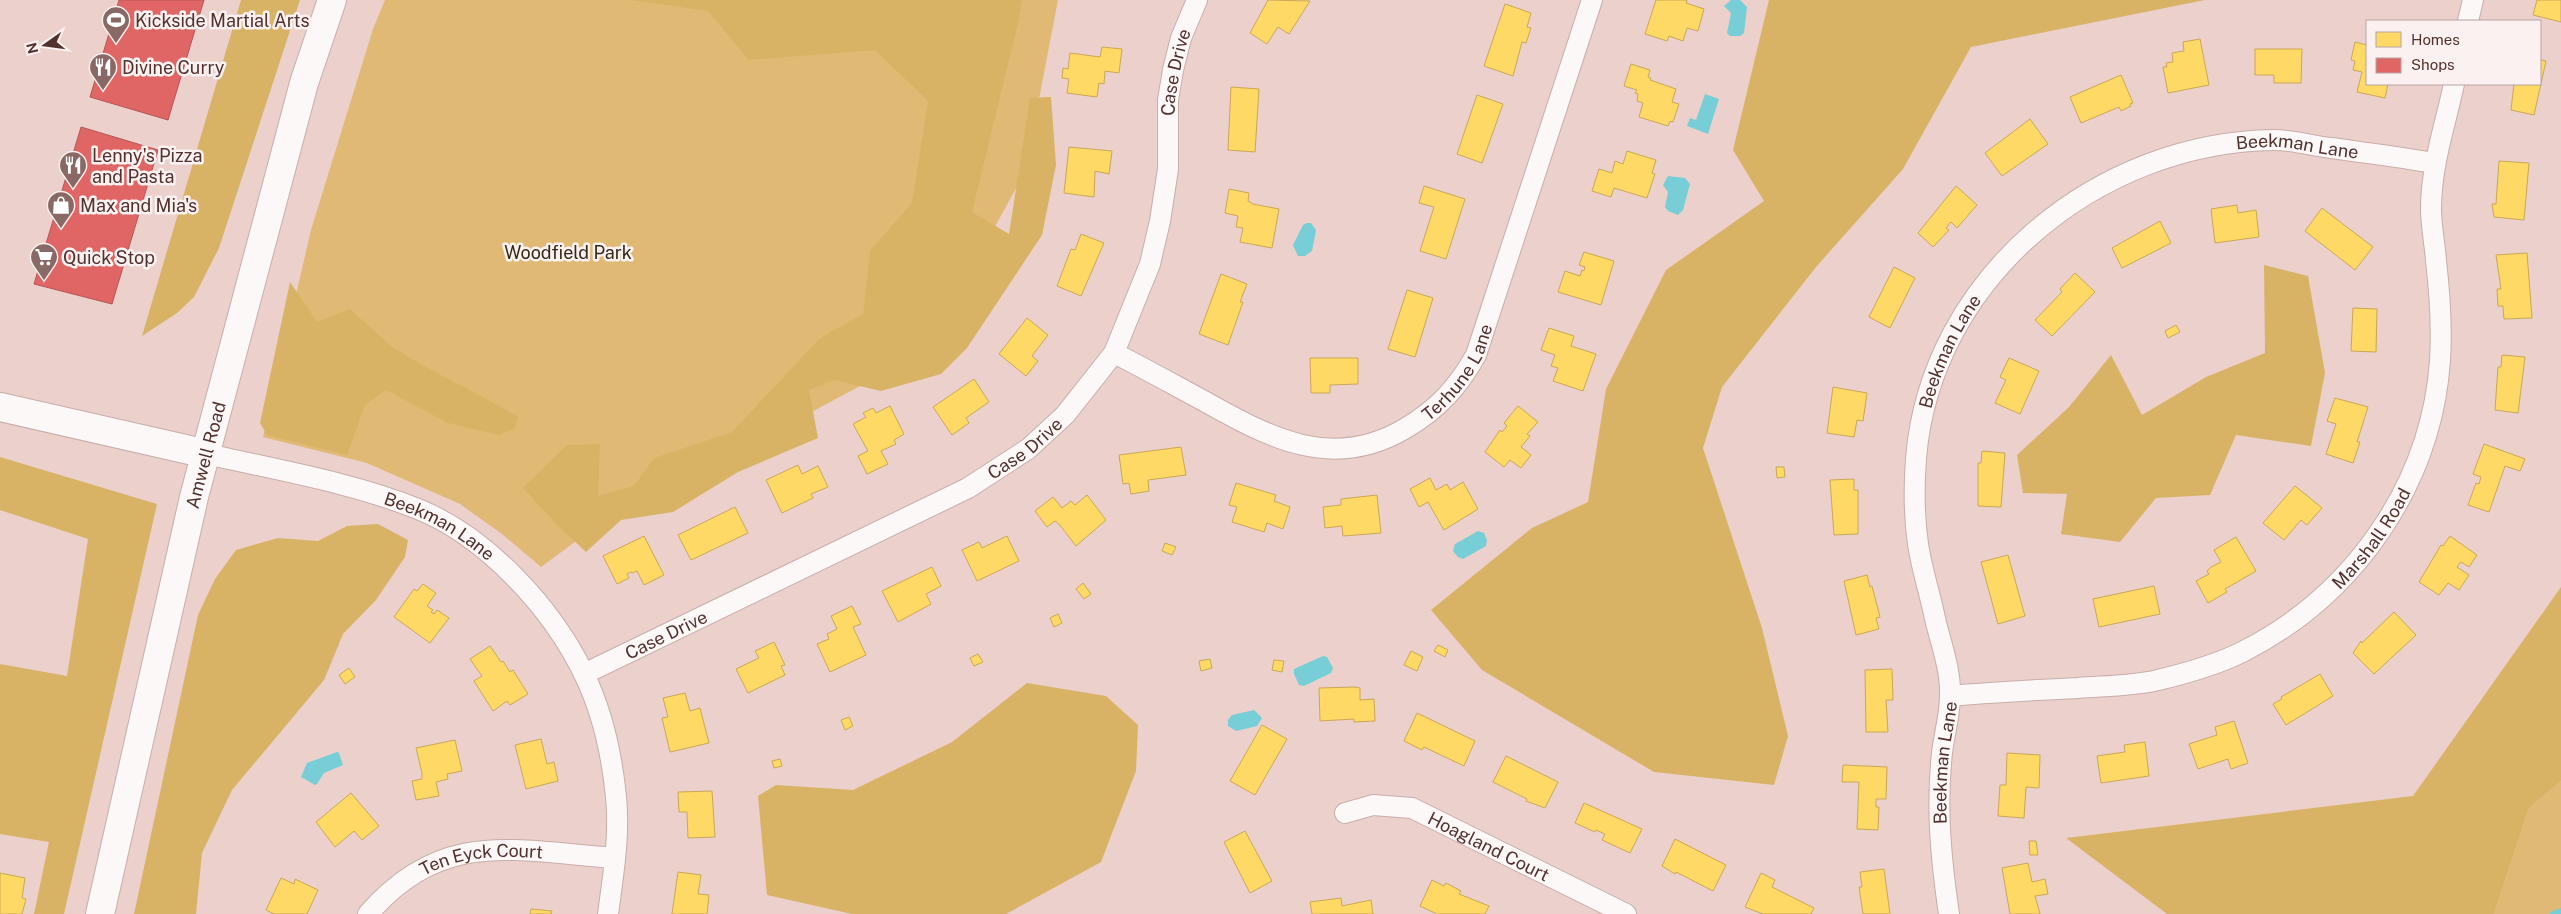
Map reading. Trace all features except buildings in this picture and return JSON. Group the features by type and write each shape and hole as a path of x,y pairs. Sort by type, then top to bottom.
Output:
{"main road":[{"name":"Amwell Road","path":"100,914 194,497 207,454 254,266 304,83 332,0"},
{"name":"Beekman Lane","path":"0,407 207,454"}],"street":[{"name":"Case Drive","path":"584,674 968,488 1028,449 1065,415 1114,352 1150,264 1160,222 1168,169 1168,100 1173,70 1181,38 1197,0"},
{"name":"Terhune Lane","path":"1114,352 1258,431 1299,445 1333,449 1363,445 1395,435 1423,418 1452,392 1462,379 1476,354 1592,0"},
{"path":"2468,20 2473,0"},
{"name":"Marshall Road","path":"1950,696 2152,681 2199,668 2243,652 2279,630 2309,609 2362,558 2386,523 2405,490 2420,454 2432,410 2440,364 2442,321 2431,210 2434,163 2454,85"},
{"name":"Beekman Lane","path":"1949,914 1941,862 1939,812 1942,754 1950,696 1947,669 1918,545 1916,457 1926,406 1936,372 1954,333 1973,300 1994,270 2051,217 2097,188 2153,161 2195,150 2239,143 2278,140 2434,163"},
{"name":"Beekman Lane","path":"207,454 370,492 420,510 448,525 478,545 505,569 535,601 558,631 584,674 599,716 611,762 617,799 615,858 608,914"},
{"name":"Hoagland Court","path":"1345,813 1373,805 1412,808 1626,914"},
{"name":"Ten Eyck Court","path":"368,914 396,885 417,871 437,861 458,854 488,850 519,850 615,858"}],"green space":[{"name":"Woodfield Park","path":"385,0 1058,0 1025,172 927,350 732,455 629,502 541,567 502,534 460,504 367,463 263,437 311,230 373,29"},
{"path":"2561,781 2561,910 2559,914 2494,914 2529,808"}],"shaded area":[{"path":"241,0 300,0 219,248 194,297 177,313 142,336"},
{"path":"631,0 1022,0 972,212 1009,234 1030,98 1051,97 1056,165 1042,235 967,348 941,374 881,391 834,380 809,390 818,438 738,472 673,512 621,520 586,552 557,525 523,488 567,445 600,444 598,496 634,486 654,458 732,432 820,338 863,314 870,251 912,203 928,101 875,50 749,60 708,11"},
{"path":"1769,0 2205,0 1971,47 1903,169 1816,267 1722,387 1703,448 1762,628 1788,736 1774,785 1654,772 1482,670 1431,610 1532,528 1588,502 1606,389 1666,270 1764,201 1733,150"},
{"path":"2264,265 2308,276 2325,373 2311,446 2236,435 2210,495 2156,498 2120,542 2061,534 2067,494 2023,493 2017,455 2069,407 2111,355 2142,415 2206,377 2265,353"},
{"path":"290,282 317,322 350,309 391,346 424,366 518,416 515,428 499,435 448,423 386,390 365,405 347,455 267,435 260,423"},
{"path":"0,457 157,504 64,914 34,914 49,842 0,834 0,664 67,676 88,539 0,510"},
{"path":"378,524 408,540 405,557 376,600 343,634 324,680 232,790 202,853 196,914 134,914 198,615 215,579 236,550 278,538 318,541 347,526"},
{"path":"2561,587 2561,781 2529,808 2494,914 2167,914 2066,838 2413,796"},
{"path":"1027,683 1106,696 1138,725 1136,771 1101,862 1006,914 852,914 767,895 758,796 776,785 853,790 952,742"}],"water":[{"path":"1731,0 1740,0 1747,7 1744,33 1740,36 1730,36 1727,33 1731,13 1724,6"},
{"path":"1705,94 1719,99 1708,134 1687,126 1690,118 1696,120"},
{"path":"1668,176 1685,178 1690,184 1683,210 1678,215 1668,211 1665,207 1668,192 1663,185"},
{"path":"1311,223 1316,230 1312,251 1305,256 1298,256 1293,245 1303,225"},
{"path":"1478,531 1484,533 1487,540 1486,546 1463,559 1458,557 1453,551 1455,544"},
{"path":"1323,656 1327,657 1333,668 1331,673 1304,686 1299,685 1294,669"},
{"path":"1254,710 1262,718 1257,726 1236,731 1228,726 1228,720 1232,715"},
{"path":"337,752 343,765 324,773 317,784 315,785 301,777 307,763"}],"waterway":[{"path":"2553,914 2561,911"}],"place":[{"name":"Kickside Martial Arts","path":"116,44"},
{"name":"Divine Curry","path":"103,91"},
{"name":"Lenny's Pizza and Pasta","path":"73,189"},
{"name":"Max and Mia's","path":"61,229"},
{"name":"Quick Stop","path":"44,281"}]}
